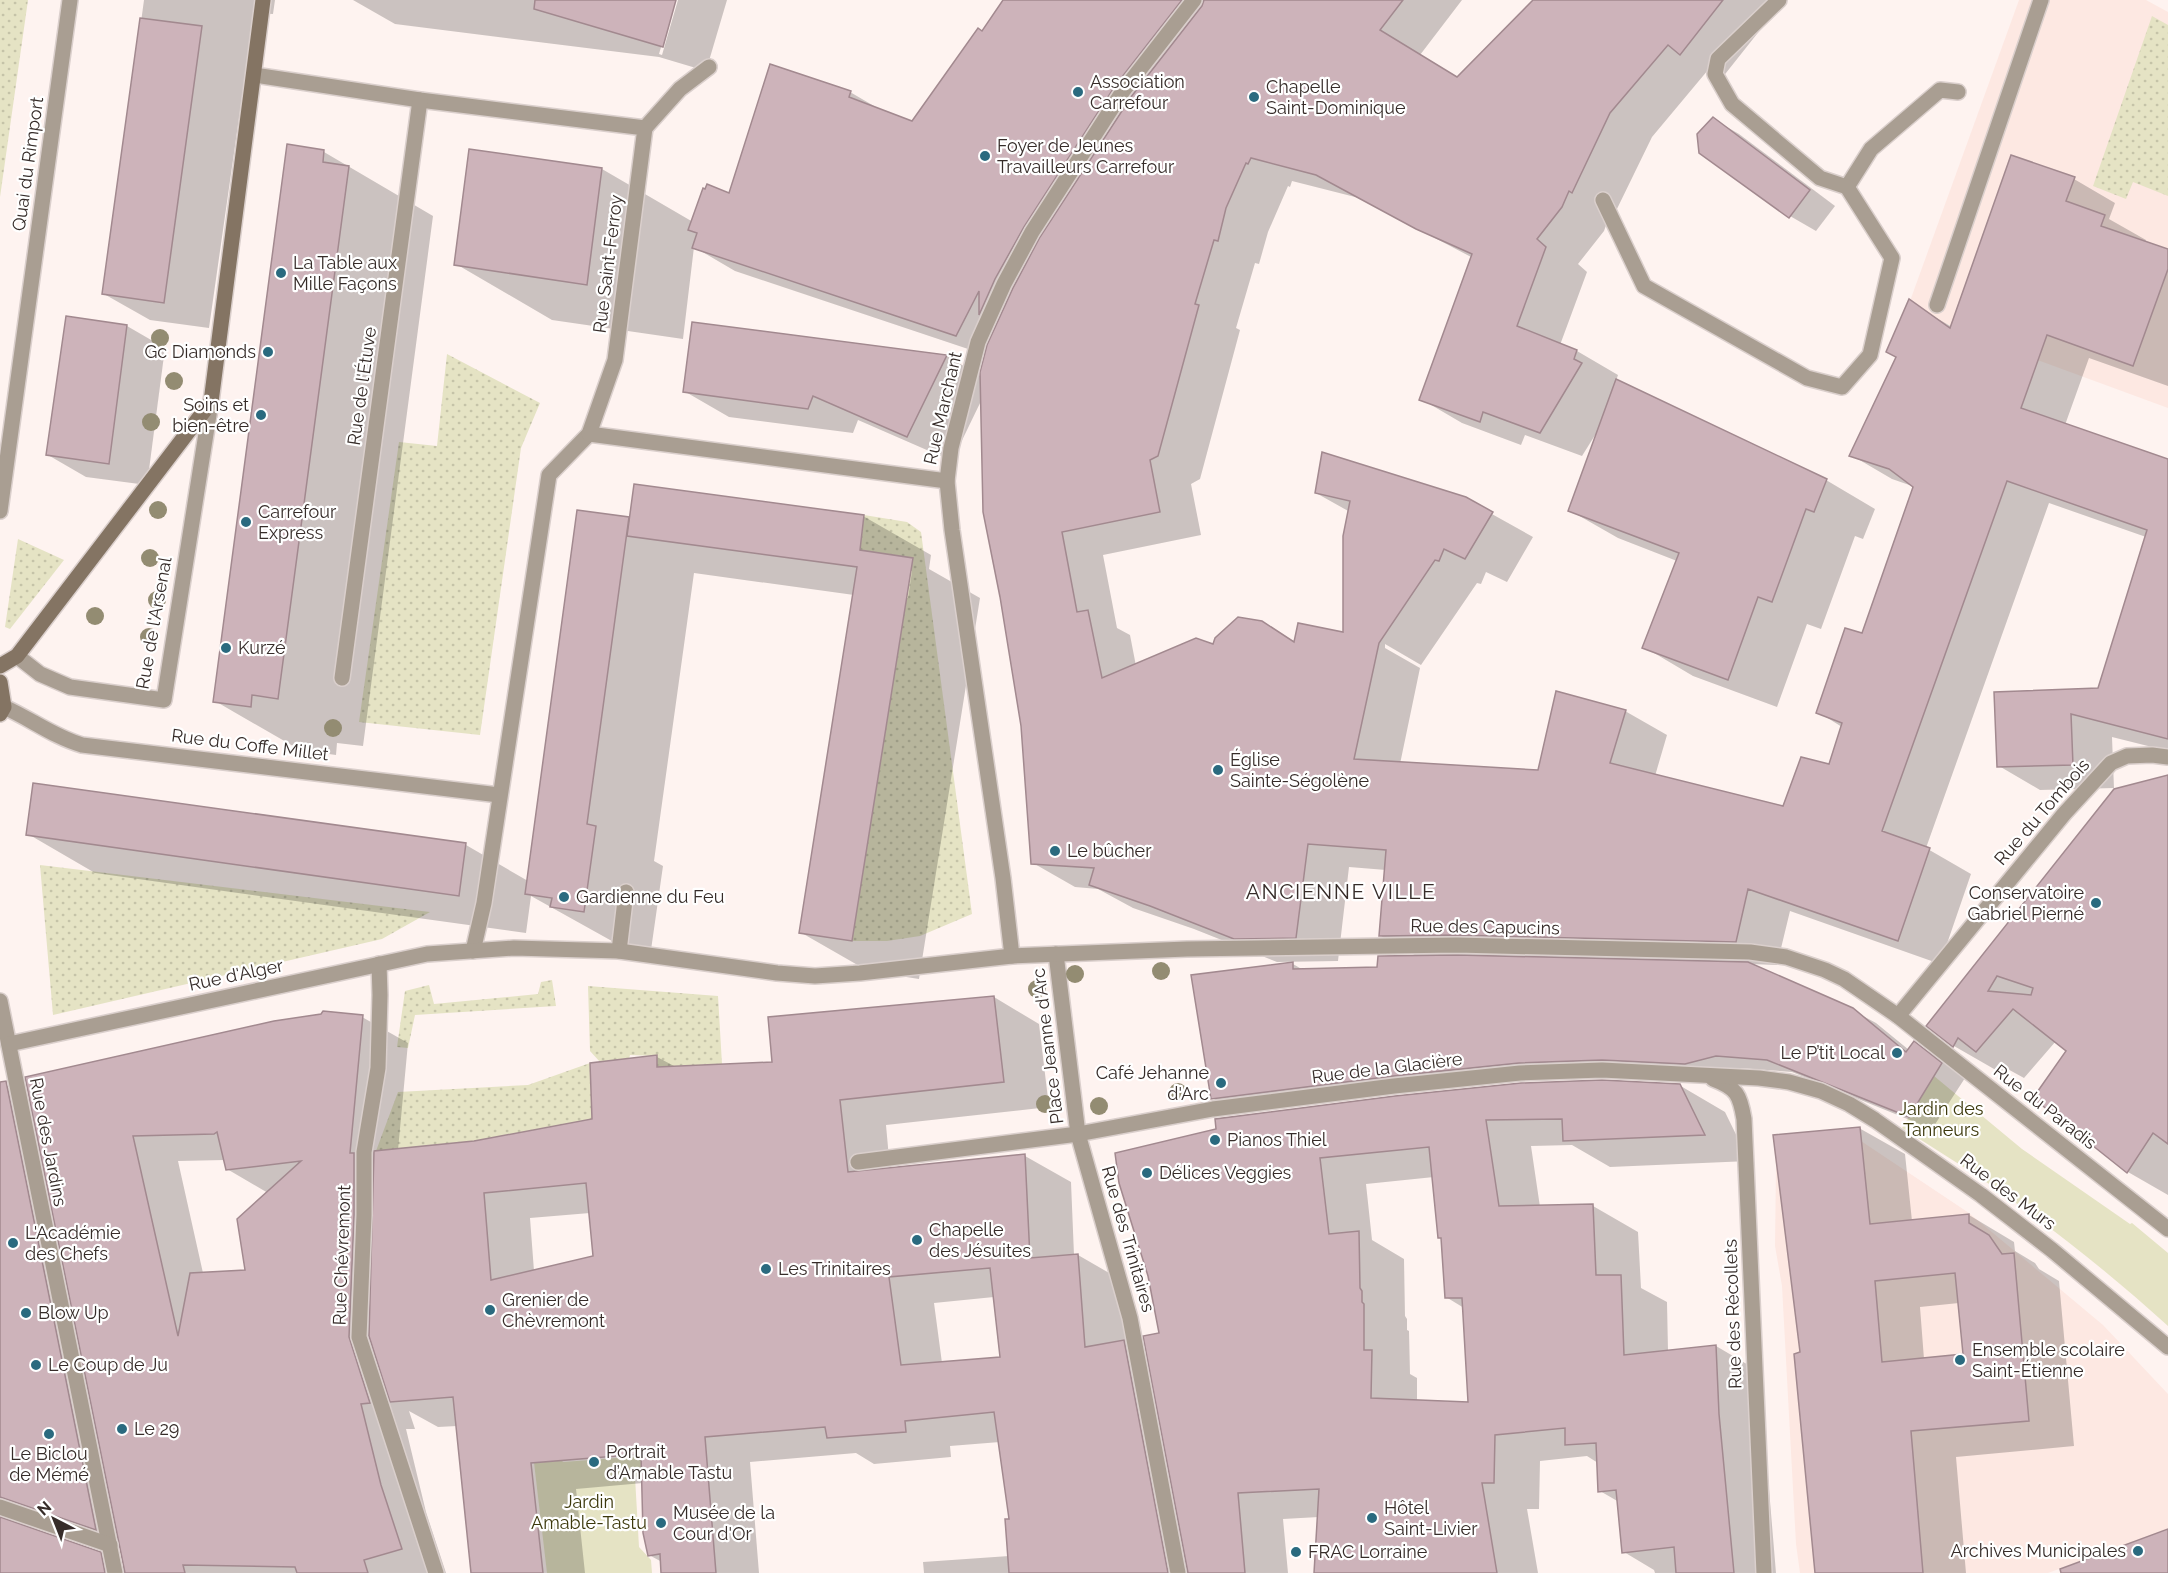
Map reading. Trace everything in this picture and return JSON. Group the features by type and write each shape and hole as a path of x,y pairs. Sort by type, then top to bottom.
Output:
{"street":[{"name":"Quai du Rimport","path":"0,511 70,0"},
{"name":"Rue de l'Arsenal","path":"17,656 40,675 70,687 164,699 211,402 263,0"},
{"name":"Rue Marchant","path":"1012,956 1003,878 952,530 947,481 951,448 978,342 1004,284 1032,232 1123,91 1194,0"},
{"path":"1603,200 1644,286 1807,378 1842,387 1870,355 1892,258 1846,187 1821,178 1732,104 1715,74 1718,59 1779,0"},
{"path":"1937,305 2042,0"},
{"path":"254,75 645,128 680,89 709,67"},
{"path":"1846,187 1871,149 1940,90 1958,92"},
{"name":"Rue de l'Étuve","path":"342,678 420,99"},
{"name":"Rue Saint-Ferroy","path":"589,434 615,360 645,128"},
{"name":"Rue de l'Arsenal","path":"0,666 17,656 211,402"},
{"path":"473,951 484,903 549,475 589,434 947,481"},
{"path":"0,682 2,711"},
{"name":"Rue du Coffe Millet","path":"2,711 31,720 61,739 82,745 499,795"},
{"name":"Rue du Tombois","path":"1898,1016 2064,814 2111,763 2127,756 2168,757"},
{"path":"619,951 626,892"},
{"name":"Rue des Capucins","path":"619,951 777,973 815,976 1012,956 1199,949 1457,945 1750,952 1786,957 1825,970 1844,979 1898,1016"},
{"name":"Rue d'Alger","path":"9,1044 427,954 525,948 619,951"},
{"name":"Place Jeanne d'Arc","path":"1056,954 1078,1134"},
{"name":"Rue Chévremont","path":"378,964 380,995 378,1068 364,1152 359,1337 436,1573"},
{"name":"Rue des Jardins","path":"0,1001 115,1573"},
{"name":"Rue du Paradis","path":"1898,1016 2168,1229"},
{"name":"Rue de la Glacière","path":"1078,1134 1213,1109 1520,1073 1602,1070 1704,1075"},
{"name":"Rue des Murs","path":"1704,1075 1789,1082 1821,1091 1849,1104 1981,1195 2052,1250 2168,1347"},
{"name":"Rue des Récollets","path":"1704,1075 1730,1085 1740,1098 1744,1119 1764,1573"},
{"path":"858,1161 1078,1134"},
{"name":"Rue des Trinitaires","path":"1078,1134 1130,1318 1178,1573"},
{"path":"0,1507 110,1545"}],"shaded area":[{"path":"2019,0 2146,0 2168,12 2168,408 1991,343 1942,322 1910,301"},
{"name":"Ensemble scolaire Saint-Étienne","path":"1802,1132 1861,1141 1969,1213 2103,1325 2168,1394 2168,1529 2048,1573 1800,1573 1796,1544 1782,1286 1775,1246 1776,1166 1773,1135"}],"green space":[{"path":"0,0 28,0 0,197"},
{"path":"2152,16 2168,25 2168,196 2133,182 2126,199 2093,186"},
{"path":"447,354 540,403 521,448 480,735 359,722 399,442 437,446"},
{"path":"864,515 907,522 921,532 972,914 920,936 887,941 852,941 913,558 860,550"},
{"path":"18,539 64,560 10,629 5,627"},
{"path":"40,865 430,912 382,939 53,1015"},
{"path":"552,980 556,1006 415,1015 408,1048 397,1047 405,991 429,985 434,1004 538,994 541,982"},
{"path":"588,986 718,996 722,1064 657,1067 657,1056 630,1055 629,1059 600,1062 590,1051"},
{"path":"590,1063 593,1127 550,1127 474,1141 376,1151 398,1092 528,1085"},
{"name":"Jardin des Tanneurs","path":"1934,1076 2022,1149 2130,1224 2132,1223 2168,1253 2168,1326 2105,1271 2040,1220 1984,1180 1902,1128"},
{"name":"Jardin Amable-Tastu","path":"550,1445 563,1462 644,1456 646,1475 635,1477 639,1547 651,1560 652,1573 547,1573 533,1454"}],"building":[{"path":"535,0 676,0 663,47 534,9"},
{"path":"1003,0 1182,0 1115,86 1024,227 995,279 979,315 979,291 956,336 692,248 697,233 688,230 703,188 705,189 707,184 729,193 770,64 851,91 849,97 912,121 978,28 982,31"},
{"path":"1204,0 1403,0 1380,30 1457,77 1533,0 1723,0 1680,55 1668,45 1610,113 1572,193 1569,191 1562,207 1537,239 1546,247 1517,326 1577,350 1574,359 1582,363 1540,433 1483,412 1480,422 1419,400 1472,254 1416,229 1316,175 1251,158 1248,164 1246,163 1226,208 1218,241 1214,240 1195,304 1199,305 1158,456 1150,460 1160,512 1062,532 1077,612 1088,610 1102,678 1196,638 1213,644 1215,638 1238,617 1262,621 1294,642 1298,623 1343,632 1343,536 1350,501 1315,493 1322,452 1466,497 1493,512 1465,559 1444,549 1439,561 1435,560 1379,643 1354,759 1538,770 1556,691 1626,710 1610,763 1783,806 1801,757 1829,764 1842,723 1816,713 1845,628 1862,633 1913,487 1889,469 1849,456 1896,357 1886,352 1909,299 1950,328 2011,155 2075,177 2066,201 2105,215 2101,226 2168,249 2168,269 2133,366 2047,335 2021,408 2168,459 2168,739 2071,714 2073,765 1997,767 1994,692 2098,688 2147,530 2007,481 1882,831 1930,848 1898,941 1748,889 1736,942 1457,935 1379,936 1386,850 1308,844 1296,938 1234,939 1089,885 1094,868 1031,864 1021,726 1000,597 983,512 980,372 987,345 1040,237 1131,97 1202,6"},
{"path":"140,18 202,26 164,303 102,294"},
{"path":"1713,117 1810,190 1789,218 1699,153 1697,134"},
{"path":"287,144 324,150 323,162 349,166 278,699 252,695 251,707 213,702"},
{"path":"469,149 602,168 587,285 454,265"},
{"path":"66,316 127,325 109,464 46,455"},
{"path":"692,322 947,355 907,437 813,396 808,409 683,392"},
{"path":"1616,379 1827,479 1814,512 1806,509 1772,602 1758,597 1728,680 1642,648 1679,553 1568,511"},
{"path":"634,484 864,515 860,550 913,558 852,941 799,933 857,567 627,536"},
{"path":"577,510 629,517 587,824 596,826 584,912 550,907 552,898 525,894"},
{"name":"Conservatoire Gabriel Pierné","path":"2168,775 2168,1144 2153,1133 2127,1173 2033,1098 2066,1051 2013,1009 1976,1052 1958,1038 1953,1047 1926,1026 2114,789","holes":["1997,976 2033,988 2031,995 1988,991"]},
{"path":"33,783 466,843 459,896 26,835"},
{"path":"1457,955 1748,962 1853,1008 1906,1052 1914,1041 1942,1063 1909,1117 1767,1060 1716,1056 1685,1064 1602,1060 1519,1063 1211,1099 1191,975 1293,962 1293,969 1377,967 1378,956"},
{"path":"994,996 1004,1082 840,1100 848,1172 1025,1154 1030,1258 1078,1254 1085,1347 1124,1340 1168,1573 1009,1573 1005,1519 1009,1519 994,1412 905,1421 906,1432 827,1438 825,1427 705,1437 716,1573 661,1573 660,1554 648,1556 643,1533 641,1454 531,1463 543,1573 471,1573 453,1397 390,1402 369,1336 374,1151 474,1141 592,1119 590,1063 657,1055 657,1067 772,1062 768,1017","holes":["586,1183 593,1256 491,1280 484,1193","990,1268 1000,1357 901,1365 889,1277"]},
{"path":"323,1011 363,1015 350,1153 354,1153 354,1215 349,1337 370,1403 361,1404 381,1485 402,1549 364,1560 368,1573 297,1573 295,1567 183,1565 185,1573 125,1573 25,1077 274,1021 321,1014","holes":["217,1132 226,1170 301,1161 237,1219 245,1270 190,1273 178,1336 133,1136 214,1134"]},
{"path":"1602,1080 1680,1084 1705,1135 1563,1141 1562,1119 1486,1120 1499,1206 1593,1204 1596,1275 1621,1275 1624,1355 1716,1345 1719,1414 1734,1573 1676,1573 1674,1547 1622,1553 1616,1490 1598,1492 1596,1443 1565,1445 1565,1428 1495,1435 1494,1483 1482,1483 1497,1573 1314,1573 1319,1489 1238,1493 1245,1573 1188,1573 1143,1336 1159,1333 1148,1276 1119,1183 1115,1153 1216,1129 1215,1119 1395,1096 1521,1083","holes":["1429,1147 1438,1238 1441,1238 1445,1298 1462,1298 1468,1402 1371,1398 1372,1350 1364,1350 1364,1304 1360,1288 1359,1231 1329,1234 1320,1158"]},
{"path":"6,1081 96,1530 0,1497 0,1082"},
{"path":"1860,1127 1870,1224 1969,1214 1969,1223 1989,1235 2002,1254 2014,1253 2029,1421 1911,1431 1923,1573 1815,1573 1794,1354 1800,1352 1773,1135","holes":["1955,1273 1963,1354 1882,1362 1875,1281"]},
{"path":"0,1517 101,1552 105,1573 0,1573"},
{"name":"Archives Municipales","path":"2168,1529 2168,1573 2061,1573 2060,1569"}],"place":[{"name":"Association Carrefour","path":"1078,92"},
{"name":"Chapelle Saint-Dominique","path":"1254,97"},
{"name":"Foyer de Jeunes Travailleurs Carrefour","path":"985,156"},
{"name":"La Table aux Mille Façons","path":"281,273"},
{"name":"Gc Diamonds","path":"268,352"},
{"name":"Soins et bien-être","path":"261,415"},
{"name":"Carrefour Express","path":"246,522"},
{"name":"Kurzé","path":"226,648"},
{"name":"Église Sainte-Ségolène","path":"1218,770"},
{"name":"Le bûcher","path":"1055,851"},
{"name":"Gardienne du Feu","path":"564,897"},
{"name":"Conservatoire Gabriel Pierné","path":"2096,903"},
{"name":"Le P’tit Local","path":"1897,1053"},
{"name":"Café Jehanne d'Arc","path":"1221,1083"},
{"name":"Pianos Thiel","path":"1215,1140"},
{"name":"Délices Veggies","path":"1147,1173"},
{"name":"Chapelle des Jésuites","path":"917,1240"},
{"name":"L'Académie des Chefs","path":"13,1243"},
{"name":"Les Trinitaires","path":"766,1269"},
{"name":"Grenier de Chèvremont","path":"490,1310"},
{"name":"Blow Up","path":"26,1313"},
{"name":"Ensemble scolaire Saint-Étienne","path":"1960,1360"},
{"name":"Le Coup de Ju","path":"36,1365"},
{"name":"Le 29","path":"122,1429"},
{"name":"Le Biclou de Mémé","path":"49,1434"},
{"name":"Portrait d’Amable Tastu","path":"594,1462"},
{"name":"Hôtel Saint-Livier","path":"1372,1518"},
{"name":"Musée de la Cour d'Or","path":"661,1523"},
{"name":"Archives Municipales","path":"2138,1551"},
{"name":"FRAC Lorraine","path":"1296,1552"}],"district":[{"name":"ANCIENNE VILLE","path":"1341,892"}]}
